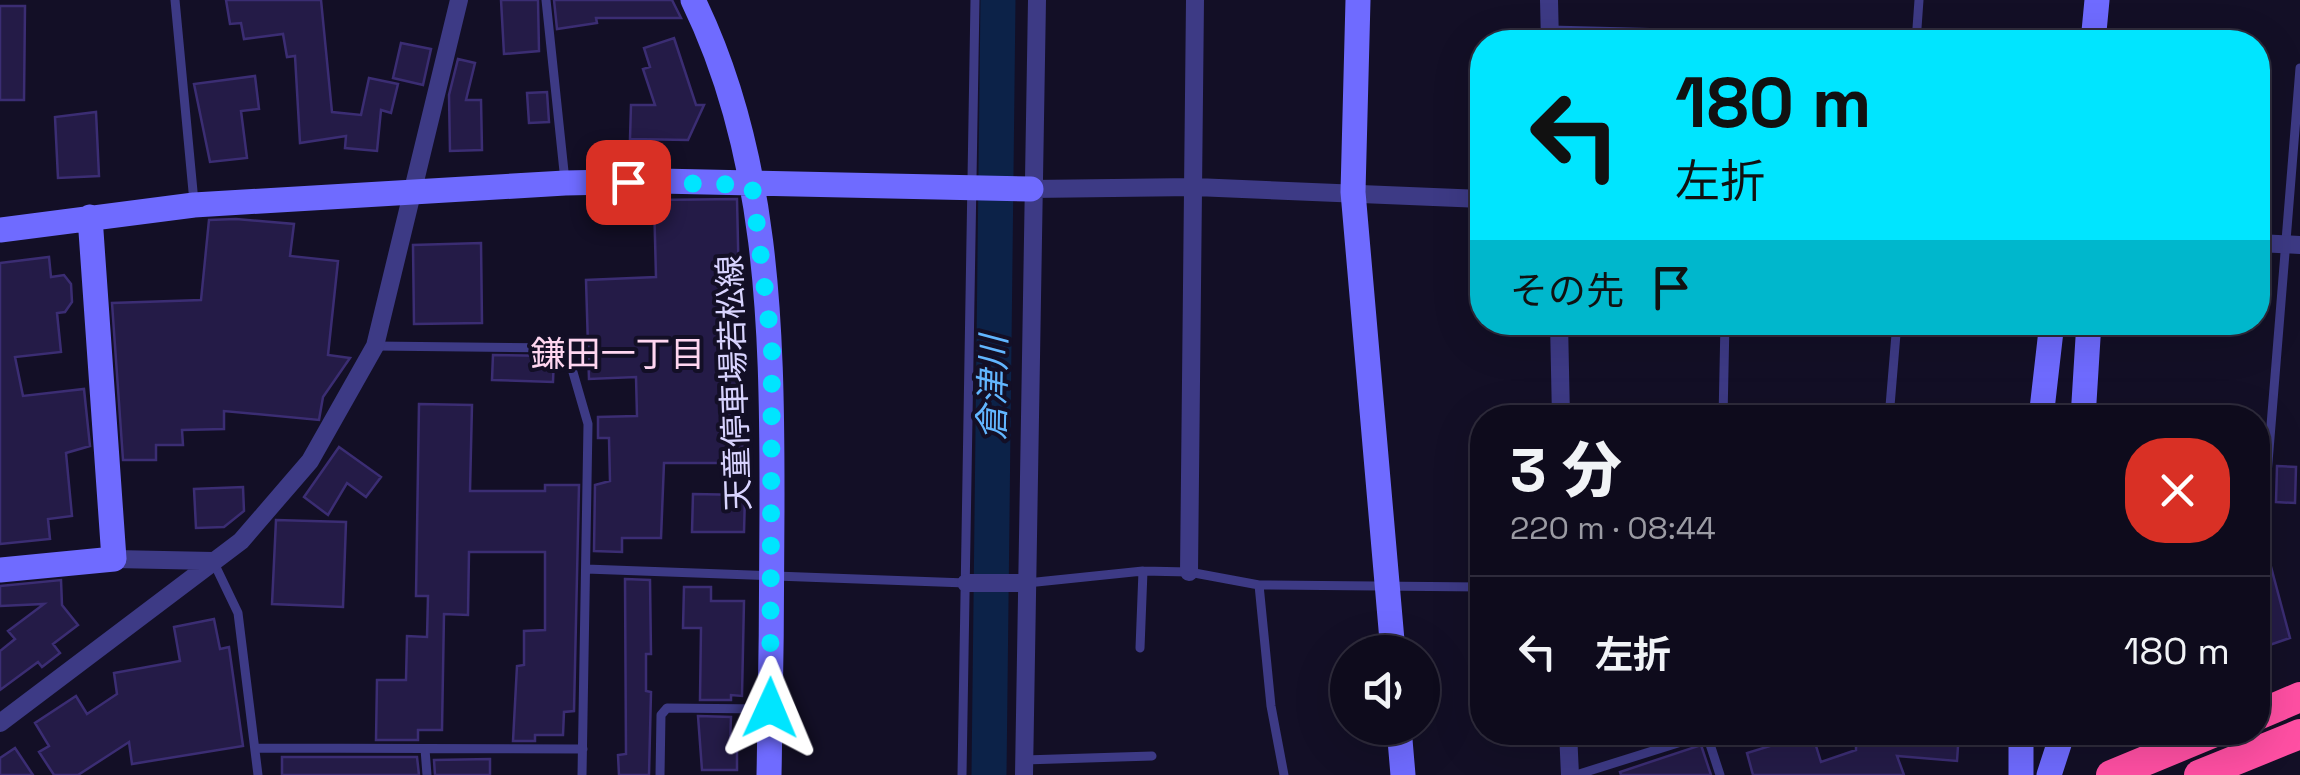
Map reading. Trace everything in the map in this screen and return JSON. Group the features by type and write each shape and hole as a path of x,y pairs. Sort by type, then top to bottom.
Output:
{"highway":[{"path":"2270,710 2300,698"},
{"path":"2199,775 2300,734"},
{"path":"2112,775 2184,745"}],"street":[{"path":"0,723 214,561 272,510 310,461 375,346 459,0"},
{"name":"天童停車場若松線","path":"692,0 733,100 752,185 772,347 769,775"},
{"path":"1024,767 1019,583 1037,0"},
{"path":"1190,572 1196,0"},
{"path":"1358,0 1353,192 1391,635"},
{"path":"1549,0 1550,30"},
{"path":"2095,30 2097,0"},
{"path":"0,230 194,205 565,184 1194,188 1470,198"},
{"path":"90,217 114,559"},
{"path":"1559,335 1561,405"},
{"path":"2042,405 2051,335"},
{"path":"2085,405 2088,335"},
{"path":"0,570 114,559 214,561"},
{"path":"970,583 1019,583"},
{"path":"1400,745 1403,775"},
{"path":"1570,745 1573,775"},
{"path":"2021,745 2021,775"},
{"path":"2049,775 2059,745"}],"lane":[{"path":"175,0 194,205"},
{"path":"546,0 565,184"},
{"path":"962,775 970,583 974,0"},
{"path":"1917,30 1918,0"},
{"path":"2270,459 2293,245 2300,68"},
{"path":"1723,405 1725,335"},
{"path":"1890,405 1895,335"},
{"path":"375,346 566,348 588,424 582,775"},
{"path":"214,561 238,613 258,775"},
{"path":"586,569 970,583"},
{"path":"1140,648 1143,571"},
{"path":"1019,583 1143,571 1190,572 1259,585 1470,586"},
{"path":"1259,585 1284,775"},
{"path":"660,775 661,715 667,708 770,708"},
{"path":"1573,775 1673,745"},
{"path":"1713,745 1720,775"},
{"path":"255,748 583,749"},
{"path":"425,749 427,775"},
{"path":"1024,767 1152,756"}],"building":[{"path":"226,0 321,0 332,112 361,115 369,78 398,84 391,113 381,110 377,151 345,148 346,136 300,143 295,56 287,57 283,34 244,39 241,23 230,24"},
{"path":"501,0 538,0 539,51 504,54"},
{"path":"554,0 672,0 681,18 596,18 597,23 557,29"},
{"path":"0,6 25,6 24,100 0,100"},
{"path":"674,38 696,105 704,105 688,140 630,139 631,105 655,105 643,69 650,67 644,48"},
{"path":"401,43 431,49 423,85 393,78"},
{"path":"458,59 475,63 466,100 481,100 482,150 450,151 449,95"},
{"path":"255,76 259,109 241,111 247,158 210,162 194,84"},
{"path":"547,92 549,122 529,123 527,93"},
{"path":"96,112 99,176 58,178 55,117"},
{"path":"737,199 743,463 664,463 661,538 622,538 622,552 594,551 595,485 610,481 609,438 598,438 598,417 637,416 636,377 589,379 586,280 656,277 654,200"},
{"path":"209,220 294,224 290,256 338,261 328,355 350,358 323,397 319,420 224,411 224,429 182,430 183,445 156,445 156,460 123,460 112,303 201,300"},
{"path":"481,243 482,323 414,324 413,245"},
{"path":"49,257 51,277 64,275 71,284 72,302 65,312 57,313 61,352 15,357 23,396 84,389 90,446 66,453 72,516 48,519 50,539 0,544 0,263"},
{"path":"493,355 554,356 553,382 492,380"},
{"path":"419,404 472,405 470,491 545,491 545,485 579,485 574,711 564,712 563,735 535,735 535,741 513,741 517,666 524,665 524,631 545,630 545,552 469,552 468,615 444,614 442,730 418,730 418,740 376,740 377,680 406,680 407,636 427,637 428,596 416,596"},
{"path":"339,447 381,477 366,497 347,483 328,515 304,497"},
{"path":"2277,466 2296,467 2295,503 2276,502"},
{"path":"243,487 244,511 224,527 196,528 194,489"},
{"path":"693,494 745,495 744,532 692,532"},
{"path":"276,520 346,522 343,607 272,604"},
{"path":"2270,563 2290,638 2270,645"},
{"path":"625,579 650,580 651,654 646,654 646,691 651,692 649,775 619,775 618,755 626,754"},
{"path":"61,580 62,605 78,625 53,644 60,653 42,667 38,662 0,690 0,651 15,639 8,631 44,604 0,606 0,586"},
{"path":"684,587 711,587 711,601 744,601 742,696 700,700 701,628 683,628"},
{"path":"214,619 220,649 229,647 243,746 132,764 129,742 78,775 54,775 39,752 49,746 35,723 76,696 87,714 117,694 114,673 180,661 174,627"},
{"path":"698,716 731,717 730,744 737,744 737,770 702,770"},
{"path":"1701,745 1711,775 1621,775 1620,772"},
{"path":"1773,745 1816,745 1821,762 1856,750 1856,745 1958,745 1957,761 1897,756 1904,775 1753,775 1747,753"},
{"path":"15,748 33,775 0,775 0,758"},
{"path":"282,757 417,757 419,775 282,775"},
{"path":"490,759 490,775 435,775 434,760"}],"waterway":[{"name":"倉津川","path":"989,775 998,0"}],"district":[{"name":"鎌田一丁目","path":"618,354"}],"route":[{"path":"628,182 752,185 764,250 772,347 770,708"}]}
